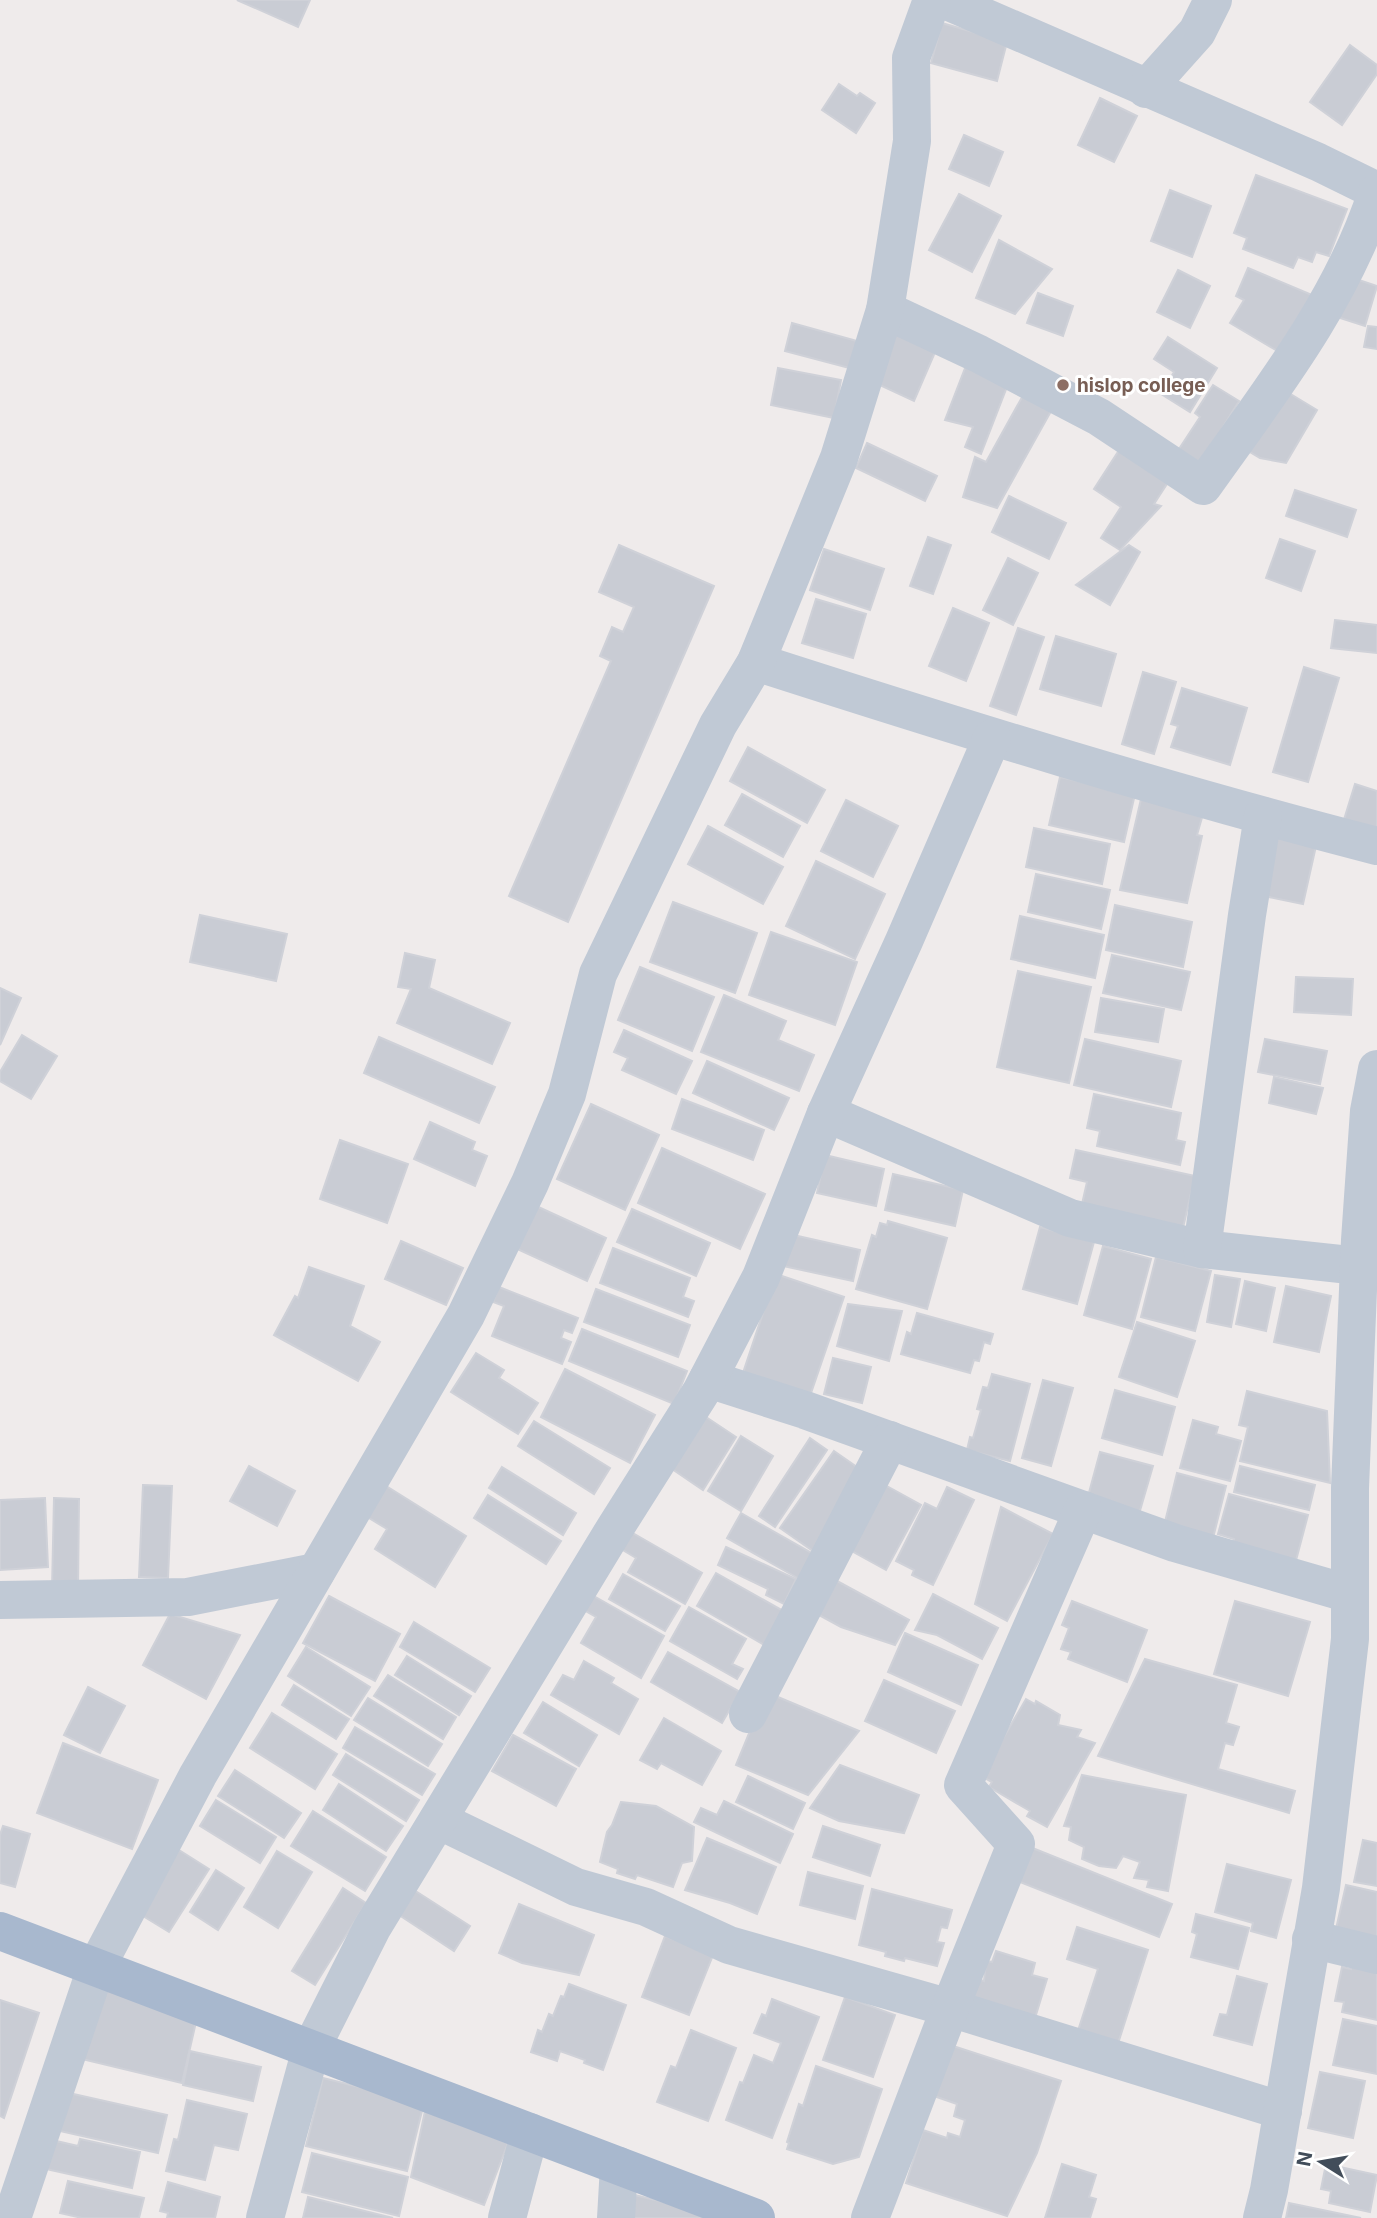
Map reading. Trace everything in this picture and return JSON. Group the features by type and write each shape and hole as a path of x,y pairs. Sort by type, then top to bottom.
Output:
{"main road":[{"path":"0,1931 756,2218"}],"street":[{"path":"9,2211 96,1968 198,1775 466,1315 530,1183 568,1094 598,974 718,725 756,662 839,458 885,310 912,141 911,58 932,0"},
{"path":"885,310 979,354 1099,417 1203,486 1312,331 1367,224 1377,192 1318,162 945,0"},
{"path":"1146,89 1197,32 1213,0"},
{"path":"756,662 992,738 1377,846"},
{"path":"265,2218 311,2049 372,1928 708,1379 761,1277 826,1112 992,738"},
{"path":"1202,1249 1263,816"},
{"path":"1262,2218 1321,1888 1350,1639 1350,1488 1359,1266 1369,1111 1377,1069"},
{"path":"826,1112 1070,1218 1202,1249 1359,1266"},
{"path":"708,1379 805,1410 1175,1543 1350,1594"},
{"path":"748,1714 890,1440"},
{"path":"870,2218 1016,1844 963,1785 1083,1510"},
{"path":"0,1600 188,1597 316,1572"},
{"path":"438,1820 576,1886 646,1907 729,1945 950,2008 1283,2111"},
{"path":"1311,1939 1377,1955"},
{"path":"507,2218 530,2132"},
{"path":"616,2218 619,2166"}],"building":[{"path":"237,0 310,0 298,27"},
{"path":"942,23 1007,42 997,81 931,63"},
{"path":"1350,45 1377,65 1377,74 1342,125 1310,102"},
{"path":"839,84 857,96 860,93 875,103 856,133 822,110"},
{"path":"1100,98 1137,116 1114,162 1078,145"},
{"path":"964,135 1003,152 989,186 949,169"},
{"path":"1256,175 1347,209 1329,256 1316,252 1312,262 1298,257 1293,268 1243,249 1247,238 1234,233"},
{"path":"1170,190 1211,206 1192,257 1151,241"},
{"path":"959,194 1001,216 972,272 929,250"},
{"path":"999,240 1052,269 1015,314 976,298"},
{"path":"1248,268 1312,295 1279,352 1230,323 1244,300 1236,296"},
{"path":"1178,270 1210,286 1190,328 1157,312"},
{"path":"1341,274 1377,286 1365,326 1328,314"},
{"path":"1038,293 1073,306 1063,336 1027,323"},
{"path":"792,323 864,343 857,370 785,351"},
{"path":"1368,326 1377,327 1377,349 1364,347"},
{"path":"892,331 936,350 914,401 869,380"},
{"path":"1168,337 1217,368 1190,412 1161,394 1174,372 1154,359"},
{"path":"967,363 1010,379 981,454 965,447 973,427 945,420"},
{"path":"778,368 841,380 834,418 771,405"},
{"path":"1213,385 1239,401 1223,427 1208,468 1179,449 1200,417 1195,413"},
{"path":"1279,387 1317,410 1286,463 1260,458 1243,448"},
{"path":"1026,390 1054,406 997,508 963,497 975,457 986,462"},
{"path":"1127,438 1176,470 1154,504 1161,506 1120,550 1101,538 1121,507 1094,489"},
{"path":"867,443 937,476 925,501 856,468"},
{"path":"1295,490 1356,510 1347,537 1286,516"},
{"path":"1009,496 1066,523 1049,559 992,532"},
{"path":"928,537 951,545 933,594 910,586"},
{"path":"1280,539 1315,551 1301,591 1266,578"},
{"path":"619,545 714,586 568,922 509,896 611,661 600,656 612,627 623,632 634,607 599,592"},
{"path":"1129,545 1140,552 1110,605 1076,585"},
{"path":"824,549 884,569 870,610 810,590"},
{"path":"1008,558 1038,573 1013,625 983,610"},
{"path":"816,599 866,614 853,658 802,643"},
{"path":"953,608 989,623 966,681 929,666"},
{"path":"1335,620 1377,625 1377,653 1331,648"},
{"path":"1018,628 1044,637 1016,715 990,706"},
{"path":"1056,636 1116,654 1101,706 1040,689"},
{"path":"1304,667 1339,678 1308,782 1273,772"},
{"path":"1143,672 1176,682 1154,754 1122,744"},
{"path":"1182,688 1247,708 1230,765 1171,747 1178,726 1171,724"},
{"path":"748,747 825,790 807,823 730,781"},
{"path":"1060,777 1135,794 1124,842 1049,825"},
{"path":"1355,784 1377,791 1377,836 1342,826"},
{"path":"742,794 800,826 783,857 725,825"},
{"path":"1141,799 1203,814 1197,835 1202,836 1187,903 1120,890"},
{"path":"846,800 898,826 873,877 821,851"},
{"path":"708,826 783,867 763,904 688,864"},
{"path":"1034,828 1110,844 1102,884 1026,867"},
{"path":"1277,837 1316,846 1303,904 1264,896"},
{"path":"816,861 885,894 855,959 786,926"},
{"path":"1036,874 1110,890 1101,929 1028,912"},
{"path":"673,902 757,933 735,993 650,962"},
{"path":"1115,905 1192,922 1183,967 1106,950"},
{"path":"200,915 287,934 276,981 190,962"},
{"path":"1020,916 1104,935 1095,978 1011,959"},
{"path":"771,932 857,962 835,1025 749,995"},
{"path":"405,953 435,960 429,988 510,1023 492,1064 397,1023 411,989 398,987"},
{"path":"1112,955 1190,972 1181,1010 1103,993"},
{"path":"640,967 714,997 692,1051 618,1020"},
{"path":"1018,971 1091,987 1069,1083 997,1067"},
{"path":"1296,977 1353,979 1351,1015 1294,1012"},
{"path":"0,988 21,998 0,1045"},
{"path":"724,995 786,1021 778,1040 814,1055 799,1091 701,1052"},
{"path":"1101,998 1164,1009 1158,1042 1095,1032"},
{"path":"624,1030 692,1061 676,1094 622,1070 628,1058 614,1052"},
{"path":"22,1035 57,1056 31,1099 0,1081 0,1072"},
{"path":"379,1037 495,1087 479,1123 364,1073"},
{"path":"1085,1039 1181,1061 1171,1107 1074,1085"},
{"path":"1265,1039 1327,1051 1320,1084 1258,1072"},
{"path":"707,1061 789,1098 774,1130 693,1093"},
{"path":"1274,1077 1323,1088 1316,1114 1269,1103"},
{"path":"1094,1094 1181,1113 1176,1140 1185,1142 1180,1165 1097,1146 1100,1131 1087,1128"},
{"path":"682,1099 764,1130 753,1160 672,1129"},
{"path":"591,1104 659,1135 625,1210 557,1179"},
{"path":"430,1122 475,1142 472,1150 487,1156 475,1186 414,1159"},
{"path":"340,1140 408,1164 387,1223 320,1199"},
{"path":"662,1148 765,1194 740,1249 638,1203"},
{"path":"1076,1150 1195,1176 1182,1232 1080,1213 1087,1182 1070,1178"},
{"path":"825,1155 884,1169 876,1206 817,1193"},
{"path":"893,1174 963,1190 955,1226 885,1210"},
{"path":"534,1205 606,1238 587,1281 515,1248"},
{"path":"632,1209 710,1243 696,1276 617,1242"},
{"path":"888,1221 947,1238 927,1309 856,1289 872,1235 876,1237 880,1223 887,1225"},
{"path":"1040,1227 1094,1242 1077,1304 1023,1289"},
{"path":"789,1234 860,1250 853,1281 783,1266"},
{"path":"401,1241 463,1268 446,1305 385,1279"},
{"path":"1103,1246 1151,1259 1132,1329 1084,1315"},
{"path":"613,1248 690,1278 683,1297 694,1301 688,1317 600,1283"},
{"path":"1156,1257 1211,1271 1195,1331 1141,1317"},
{"path":"309,1267 364,1286 350,1326 380,1342 358,1381 274,1335 295,1296 298,1298"},
{"path":"776,1274 844,1297 810,1396 743,1373"},
{"path":"1215,1275 1240,1279 1231,1327 1207,1322"},
{"path":"1245,1281 1275,1288 1266,1331 1236,1324"},
{"path":"1286,1286 1331,1296 1319,1352 1274,1342"},
{"path":"499,1287 578,1318 572,1333 564,1330 561,1338 571,1342 562,1364 492,1336 504,1306 493,1302"},
{"path":"596,1289 690,1325 678,1357 584,1322"},
{"path":"848,1304 902,1311 889,1361 837,1346"},
{"path":"917,1313 993,1334 990,1344 984,1342 979,1361 974,1360 970,1373 901,1354 907,1332 911,1334"},
{"path":"1137,1322 1195,1341 1177,1397 1119,1377"},
{"path":"582,1329 687,1371 674,1404 569,1361"},
{"path":"476,1353 504,1370 499,1378 538,1403 518,1434 451,1392"},
{"path":"833,1358 871,1367 862,1403 824,1394"},
{"path":"565,1369 655,1415 630,1463 541,1417"},
{"path":"992,1374 1030,1384 1010,1461 967,1450 981,1410 977,1409 983,1387 988,1388"},
{"path":"1043,1380 1073,1388 1051,1466 1022,1458"},
{"path":"1115,1390 1175,1407 1162,1455 1102,1438"},
{"path":"1247,1391 1327,1411 1330,1483 1240,1461 1248,1427 1239,1425"},
{"path":"706,1417 736,1437 703,1490 672,1469"},
{"path":"1193,1420 1218,1427 1216,1434 1241,1441 1230,1481 1180,1468"},
{"path":"534,1421 610,1468 594,1494 518,1446"},
{"path":"741,1436 773,1456 741,1511 708,1491"},
{"path":"810,1438 827,1450 775,1527 759,1516"},
{"path":"834,1451 867,1474 813,1551 780,1528"},
{"path":"1100,1452 1153,1466 1139,1514 1087,1500"},
{"path":"249,1466 295,1491 277,1526 230,1501"},
{"path":"1240,1466 1315,1485 1309,1510 1234,1492"},
{"path":"502,1467 576,1513 563,1535 489,1488"},
{"path":"1177,1473 1226,1486 1213,1538 1164,1526"},
{"path":"383,1484 466,1536 435,1587 375,1549 387,1529 364,1515"},
{"path":"143,1485 172,1486 168,1578 139,1577"},
{"path":"885,1485 921,1505 886,1570 850,1550"},
{"path":"947,1487 974,1500 933,1585 912,1575 914,1570 896,1561 925,1503 937,1509"},
{"path":"1229,1494 1308,1515 1294,1568 1231,1549 1234,1539 1218,1534"},
{"path":"488,1495 561,1541 546,1564 474,1518"},
{"path":"45,1498 48,1567 0,1570 0,1500"},
{"path":"54,1498 79,1499 78,1589 52,1589"},
{"path":"1001,1507 1053,1534 1007,1621 975,1604"},
{"path":"741,1513 815,1555 801,1580 727,1538"},
{"path":"631,1532 702,1573 685,1604 628,1572 636,1558 621,1549"},
{"path":"726,1547 796,1579 784,1604 766,1595 768,1589 718,1565"},
{"path":"716,1573 785,1612 766,1646 697,1606"},
{"path":"623,1574 680,1606 665,1631 609,1599"},
{"path":"837,1581 909,1620 895,1645 841,1627 819,1615"},
{"path":"933,1594 998,1628 982,1659 937,1635 915,1630"},
{"path":"592,1595 664,1636 641,1678 581,1643 596,1617 584,1610"},
{"path":"329,1596 400,1634 375,1681 303,1643"},
{"path":"1072,1601 1147,1630 1127,1682 1068,1659 1071,1652 1061,1649 1069,1628 1062,1625"},
{"path":"1235,1601 1310,1622 1288,1696 1214,1674"},
{"path":"689,1607 746,1639 732,1664 743,1669 737,1679 670,1641"},
{"path":"170,1614 240,1635 206,1699 143,1665"},
{"path":"414,1622 490,1668 475,1692 400,1647"},
{"path":"905,1633 978,1665 961,1705 888,1672"},
{"path":"306,1647 370,1687 351,1716 288,1676"},
{"path":"668,1652 740,1692 722,1723 651,1682"},
{"path":"407,1656 471,1696 459,1715 395,1675"},
{"path":"1145,1659 1237,1685 1226,1723 1239,1727 1233,1745 1225,1743 1218,1769 1295,1791 1289,1813 1098,1756"},
{"path":"584,1661 614,1678 611,1683 638,1699 619,1734 551,1695 563,1675 574,1680"},
{"path":"388,1675 456,1717 443,1739 374,1696"},
{"path":"884,1680 955,1711 936,1753 865,1721"},
{"path":"294,1685 349,1719 336,1739 282,1705"},
{"path":"88,1687 125,1706 100,1753 64,1735"},
{"path":"766,1692 859,1731 808,1795 736,1765"},
{"path":"368,1698 442,1744 428,1766 354,1720"},
{"path":"1026,1699 1035,1704 1036,1701 1060,1715 1058,1725 1081,1730 1077,1737 1095,1743 1047,1827 1027,1816 1030,1811 989,1787 992,1782 981,1776"},
{"path":"543,1702 597,1735 579,1766 524,1733"},
{"path":"272,1713 337,1754 315,1789 250,1748"},
{"path":"664,1718 721,1751 702,1785 661,1763 657,1769 640,1760"},
{"path":"355,1727 435,1774 422,1795 343,1748"},
{"path":"513,1735 576,1769 556,1806 492,1771"},
{"path":"63,1743 158,1780 132,1849 37,1813"},
{"path":"346,1754 419,1800 406,1821 333,1775"},
{"path":"840,1765 919,1795 904,1833 839,1821 810,1808"},
{"path":"235,1770 301,1813 284,1838 218,1796"},
{"path":"1082,1775 1186,1795 1168,1891 1147,1887 1149,1880 1134,1878 1140,1862 1123,1856 1116,1868 1099,1866 1082,1859 1084,1847 1069,1840 1071,1827 1064,1826"},
{"path":"748,1776 805,1803 793,1829 736,1802"},
{"path":"339,1784 403,1826 386,1851 323,1810"},
{"path":"216,1800 276,1837 260,1863 200,1826"},
{"path":"724,1801 793,1834 780,1863 694,1822 701,1808 717,1815"},
{"path":"621,1802 656,1806 694,1827 692,1861 682,1863 673,1887 637,1875 635,1879 617,1873 618,1869 600,1862 607,1832"},
{"path":"313,1811 386,1857 365,1891 291,1846"},
{"path":"3,1826 30,1834 15,1887 0,1883 0,1835"},
{"path":"823,1826 880,1845 870,1876 813,1857"},
{"path":"707,1838 776,1867 757,1914 685,1890"},
{"path":"1363,1840 1377,1843 1377,1886 1354,1882"},
{"path":"1030,1847 1172,1904 1159,1937 1010,1878"},
{"path":"179,1850 209,1869 169,1932 138,1913"},
{"path":"277,1851 312,1872 278,1928 244,1907"},
{"path":"1227,1864 1291,1880 1276,1938 1251,1931 1253,1923 1215,1912"},
{"path":"216,1870 244,1888 218,1930 190,1912"},
{"path":"808,1872 863,1886 855,1919 800,1905"},
{"path":"1346,1885 1377,1892 1377,1938 1336,1929"},
{"path":"343,1888 366,1903 315,1985 292,1971"},
{"path":"872,1889 952,1910 947,1928 941,1927 937,1942 944,1943 937,1966 885,1956 886,1952 859,1945"},
{"path":"414,1890 470,1926 454,1951 399,1915"},
{"path":"519,1904 594,1935 579,1975 522,1963 499,1953"},
{"path":"1196,1914 1249,1928 1238,1969 1191,1957 1197,1934 1192,1932"},
{"path":"1077,1927 1148,1950 1114,2056 1074,2043 1098,1969 1067,1959"},
{"path":"665,1936 713,1955 689,2015 642,1997"},
{"path":"996,1951 1035,1963 1032,1975 1047,1979 1032,2028 967,2002 973,1978 984,1981 986,1961 992,1962"},
{"path":"1352,1962 1377,1967 1377,2020 1342,2012 1344,2002 1335,2001 1342,1967 1351,1969"},
{"path":"1237,1976 1267,1984 1252,2045 1214,2035 1220,2014 1227,2015"},
{"path":"569,1984 626,2005 603,2070 560,2051 557,2061 531,2052 538,2030 542,2032 549,2014 553,2016"},
{"path":"100,1986 199,2009 182,2083 82,2059"},
{"path":"845,1997 895,2015 873,2077 823,2060"},
{"path":"772,1999 819,2017 772,2138 726,2120 740,2082 743,2083 754,2055 773,2063 781,2043 754,2033 762,2014 766,2016"},
{"path":"0,2000 39,2013 4,2118 0,2116"},
{"path":"1343,2019 1377,2026 1377,2074 1333,2065"},
{"path":"691,2030 736,2048 708,2121 657,2102 671,2066 676,2068"},
{"path":"950,2045 1061,2081 1037,2153 1007,2216 906,2183 923,2130 947,2138 948,2133 960,2137 965,2120 954,2116 957,2104 934,2096"},
{"path":"190,2051 261,2067 253,2101 183,2085"},
{"path":"816,2066 882,2089 859,2157 833,2164 787,2149 799,2104 803,2106"},
{"path":"1320,2072 1365,2081 1353,2138 1308,2128"},
{"path":"323,2078 424,2103 407,2171 306,2146"},
{"path":"69,2093 167,2115 158,2153 60,2131"},
{"path":"187,2100 247,2114 238,2150 214,2145 205,2180 166,2171 174,2139 178,2140"},
{"path":"425,2111 508,2143 484,2205 411,2177"},
{"path":"80,2139 140,2152 132,2188 46,2169 52,2140 78,2146"},
{"path":"312,2153 408,2177 399,2216 302,2192"},
{"path":"1062,2164 1096,2175 1089,2197 1096,2199 1090,2218 1045,2218"},
{"path":"1326,2164 1377,2175 1370,2212 1329,2203 1331,2191 1321,2189"},
{"path":"68,2181 144,2198 139,2218 82,2218 60,2213"},
{"path":"168,2182 220,2197 215,2218 167,2218 168,2213 160,2211"},
{"path":"618,2191 701,2211 701,2218 617,2218"},
{"path":"308,2197 393,2218 303,2218"},
{"path":"1289,2203 1361,2218 1286,2218"}],"place":[{"name":"hislop college","path":"1063,385"}]}
